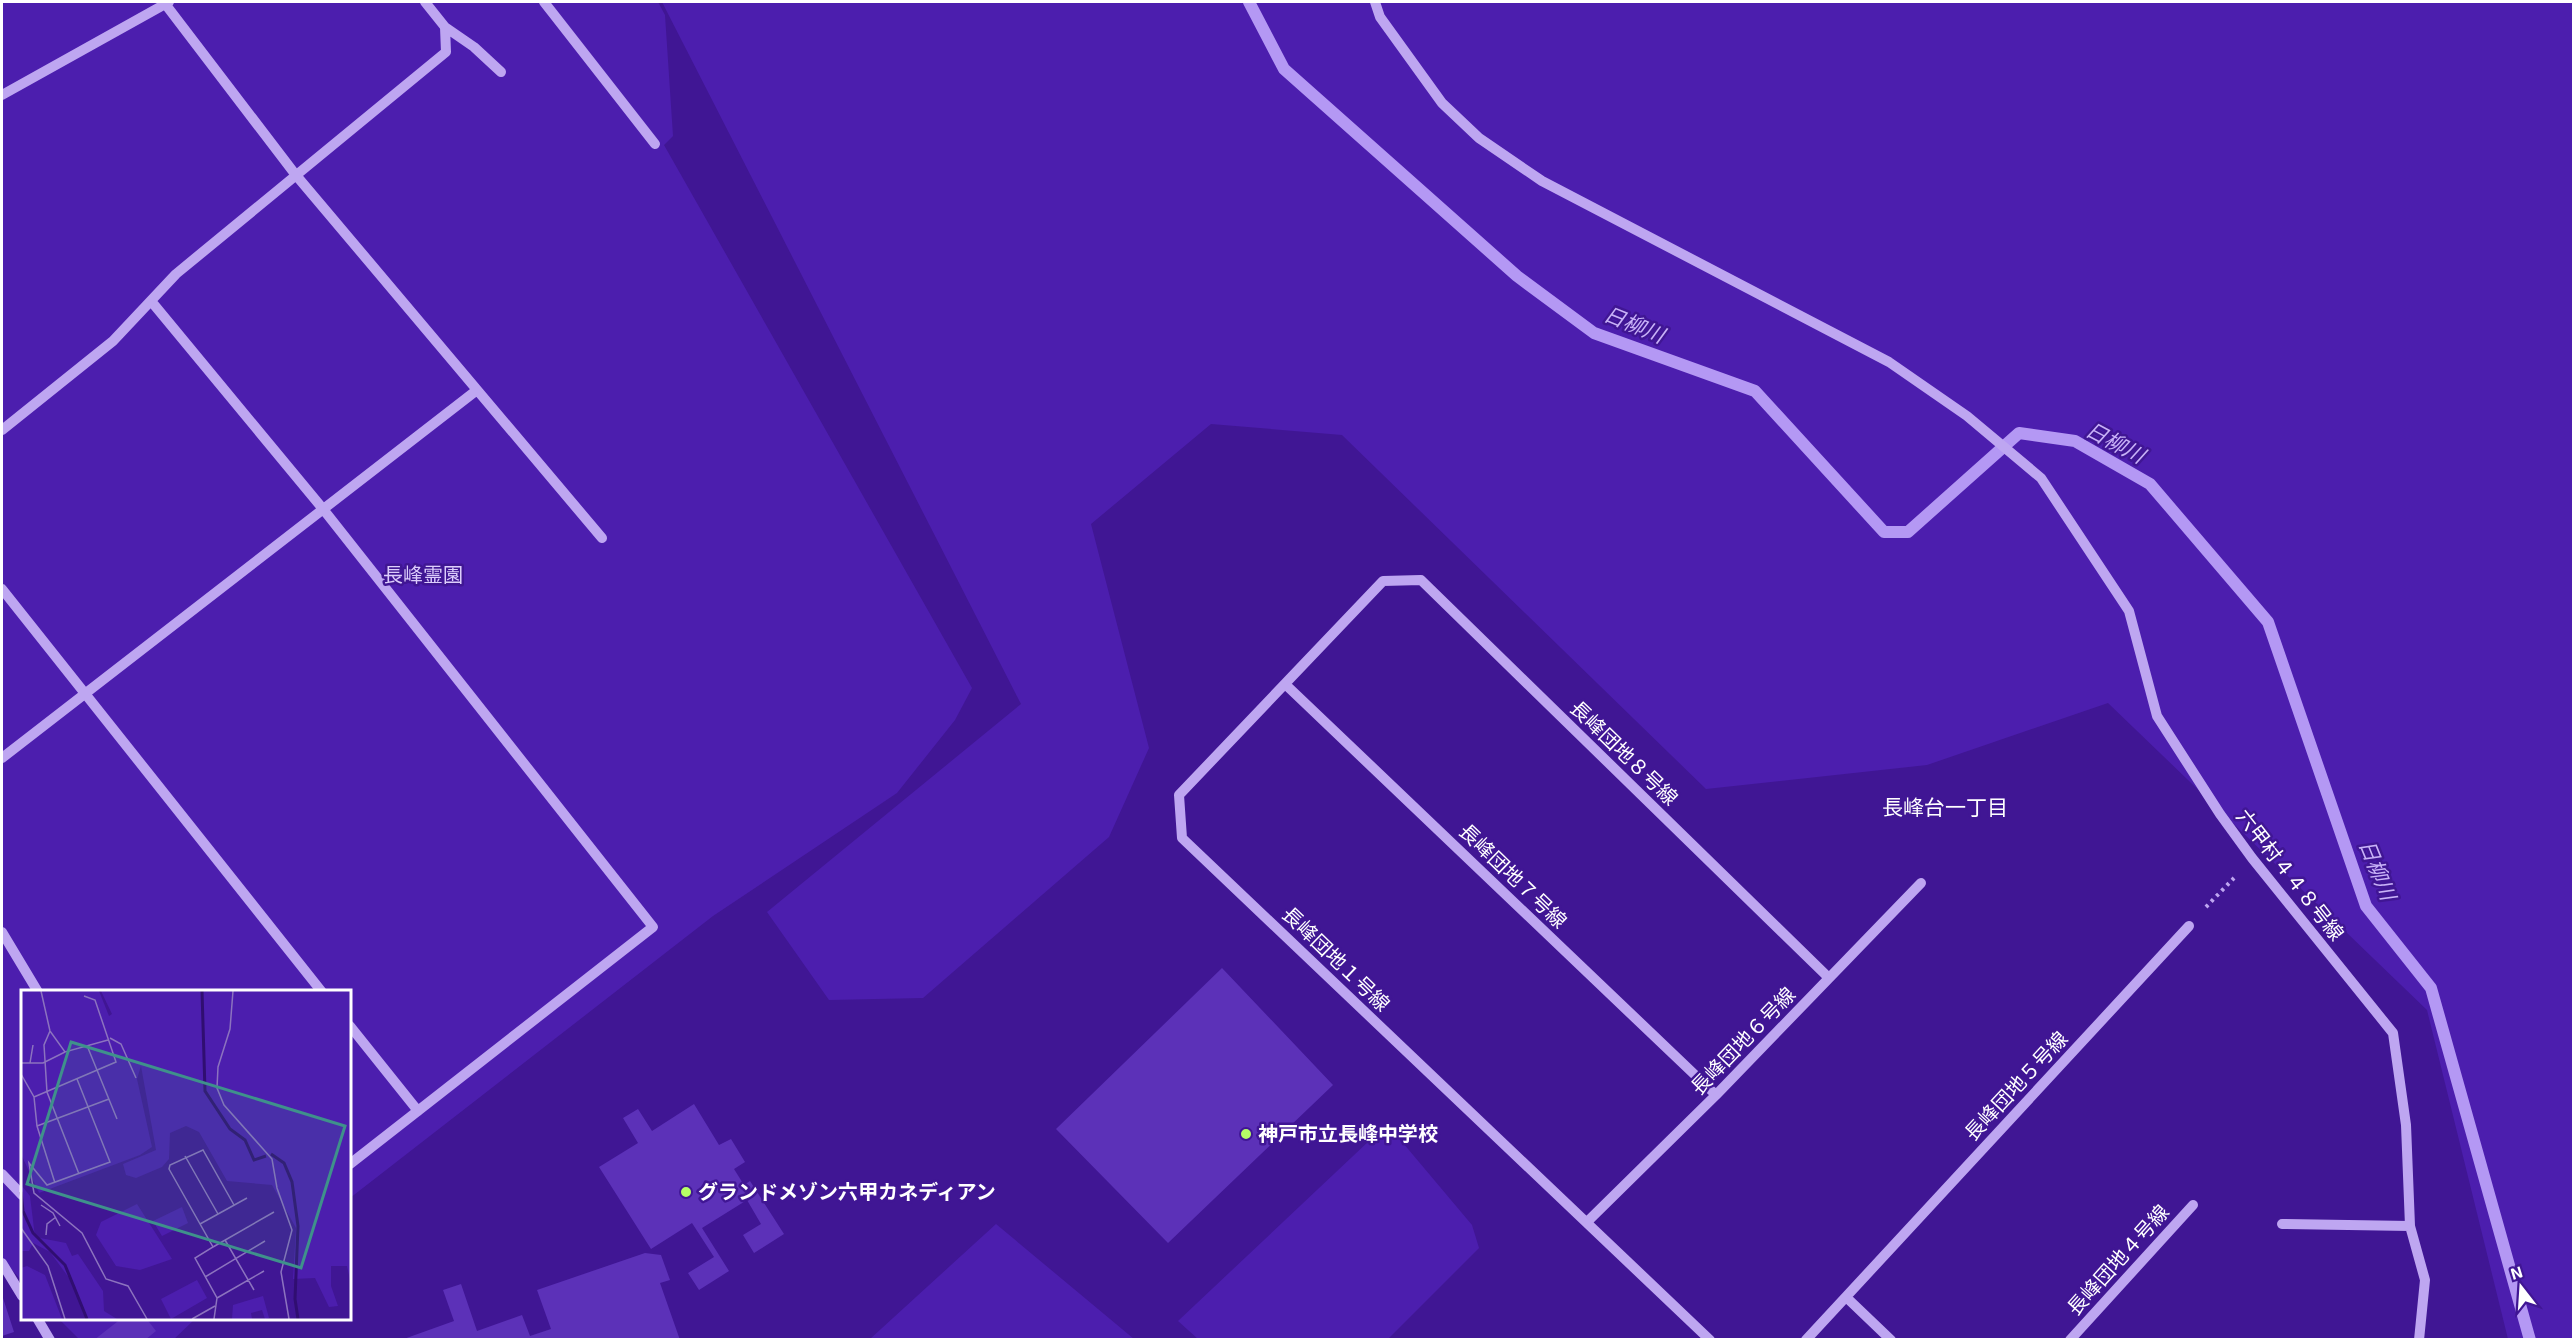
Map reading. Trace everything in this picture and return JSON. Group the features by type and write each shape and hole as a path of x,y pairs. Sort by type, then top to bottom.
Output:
{"street":[{"path":"424,2 445,27 474,47 501,72"},
{"path":"544,2 655,144"},
{"name":"六甲村４４８号線","path":"1375,2 1380,17 1442,103 1479,138 1542,181 1889,362 1983,429 2041,478 2129,611 2157,716 2220,814 2252,858 2393,1033 2406,1125 2410,1226 2425,1280 2419,1340"},
{"path":"2,95 167,3 295,174 602,538"},
{"path":"2,430 114,341 176,274 446,52 445,27"},
{"path":"151,301 323,509 653,927 351,1163"},
{"path":"2,758 477,390"},
{"name":"長峰団地８号線","path":"1383,581 1421,580 1829,978"},
{"name":"長峰団地１号線","path":"1383,581 1179,795 1182,838 1710,1340"},
{"path":"2,589 320,990"},
{"name":"長峰団地７号線","path":"1285,684 1716,1095"},
{"name":"長峰団地６号線","path":"1587,1222 1716,1095 1921,883"},
{"name":"長峰団地５号線","path":"1806,1340 2189,926"},
{"path":"2,932 37,990"},
{"path":"351,1027 418,1111"},
{"path":"2,1174 21,1195"},
{"name":"長峰団地４号線","path":"2070,1340 2193,1205"},
{"path":"2282,1224 2410,1226"},
{"path":"2,1263 21,1294"},
{"path":"1846,1297 1891,1340"},
{"path":"38,1320 50,1340"}],"path":[{"path":"2189,926 2252,858"}],"green space":[{"name":"長峰霊園","path":"2,2 658,2 665,15 673,136 664,145 972,688 955,720 897,793 713,916 351,1197 351,990 21,990 21,1280 2,1259"},
{"path":"662,2 2573,2 2573,1339 2508,1339 2427,1010 2108,703 1927,765 1706,789 1342,435 1211,424 1091,524 1149,748 1109,837 923,998 829,1000 767,912 1021,704"},
{"path":"1387,1124 1472,1225 1479,1248 1388,1339 1198,1339 1178,1321"},
{"path":"996,1224 1134,1339 870,1339"},
{"path":"60,1320 194,1320 173,1340 79,1339"}],"building":[{"path":"1222,968 1333,1085 1168,1243 1056,1129"},
{"name":"グランドメゾン六甲カネディアン","path":"694,1104 719,1145 731,1139 745,1162 734,1169 744,1185 750,1181 784,1234 754,1253 743,1235 761,1224 747,1200 702,1228 729,1271 699,1290 688,1273 714,1257 692,1223 651,1249 599,1167 638,1143 623,1118 638,1109 652,1131"},
{"path":"645,1253 661,1255 670,1280 660,1283 680,1340 401,1340 454,1321 443,1290 461,1284 477,1331 522,1315 530,1336 551,1329 537,1290"},
{"path":"2,1295 14,1332 2,1336"},
{"path":"119,1320 148,1320 156,1331 145,1340 94,1340"}],"waterway":[{"name":"日柳川","path":"1249,2 1284,69 1517,276 1594,333 1755,391 1884,532 1908,532 2019,433 2075,441 2150,484 2268,622 2366,906 2431,988 2530,1340"}],"place":[{"name":"神戸市立長峰中学校","path":"1246,1134"},
{"name":"グランドメゾン六甲カネディアン","path":"686,1192"}],"district":[{"name":"長峰台一丁目","path":"1945,808"}]}
